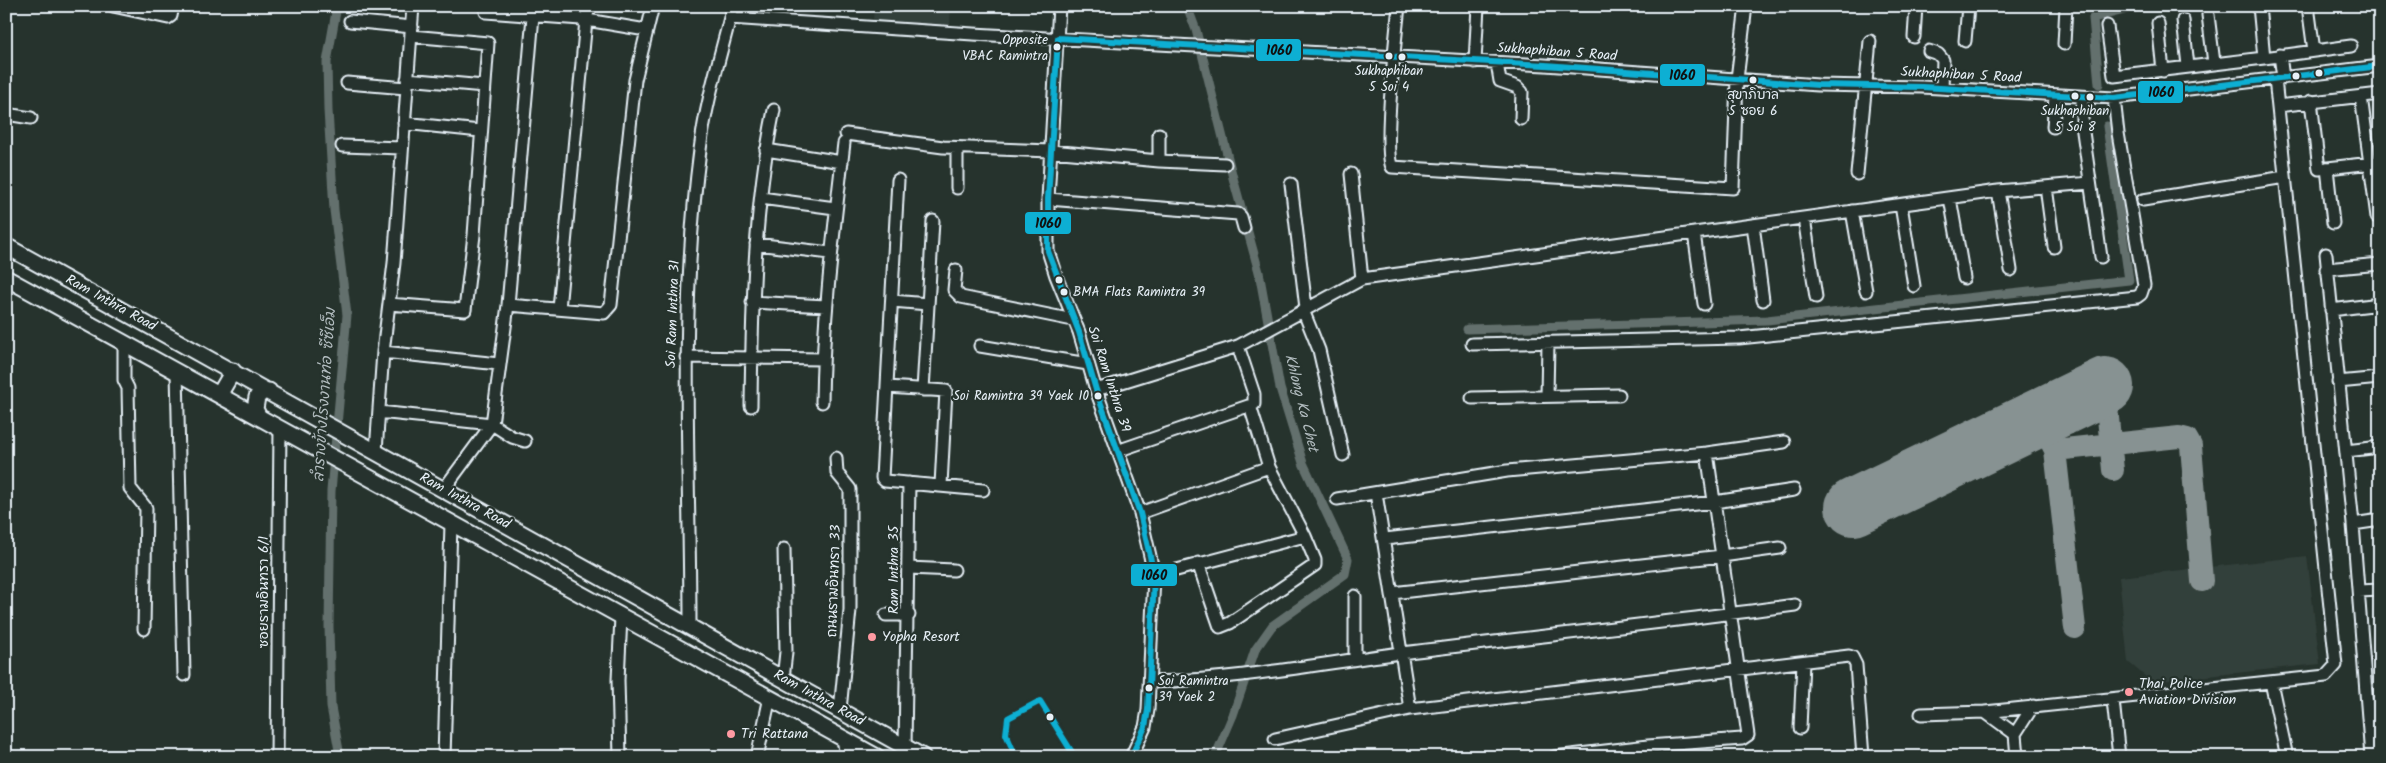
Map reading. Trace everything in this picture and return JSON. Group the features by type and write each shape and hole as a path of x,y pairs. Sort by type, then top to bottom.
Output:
{"main road":[{"name":"Ram Inthra Road","path":"6,246 270,391 924,757"},
{"name":"Ram Inthra Road","path":"6,278 877,757"},
{"path":"218,395 233,371"},
{"path":"258,417 255,409 257,397 264,391 270,391"}],"street":[{"path":"113,6 168,18 172,16 173,6"},
{"path":"376,451 413,6"},
{"path":"487,6 486,12 586,20 646,30"},
{"path":"559,309 586,20 589,6"},
{"path":"508,306 604,313 610,305 635,80 653,6"},
{"name":"Soi Ram Inthra 31","path":"690,626 686,357 688,283 700,149 705,115 733,6"},
{"name":"Soi Ram Inthra 39","path":"1059,6 1048,199 1048,251 1140,513 1154,576 1150,682 1145,727 1131,757"},
{"path":"1399,6 1394,56 1389,161 1392,167 1733,188 1737,79 1746,6"},
{"path":"1475,62 1478,6"},
{"path":"1914,36 1916,6"},
{"path":"1965,40 1968,6"},
{"path":"2064,44 2066,6"},
{"path":"2259,6 2264,58"},
{"path":"2308,6 2314,51"},
{"path":"2208,15 2214,63"},
{"path":"444,489 492,424 508,306 533,16"},
{"name":"Sukhaphiban 5 Road","path":"730,18 1183,44 1220,48 1394,56 1867,87 1942,88 2114,98 2380,66"},
{"path":"2183,20 2188,66"},
{"path":"350,21 488,43 480,131 474,235 465,310 389,304"},
{"path":"2158,24 2163,71"},
{"path":"2107,26 2114,76 2351,46"},
{"path":"1858,174 1870,41"},
{"path":"1930,51 1938,54 1943,60 1942,88"},
{"path":"1921,714 1985,712 2113,700 2326,676 2333,670 2337,661 2278,106 2280,55"},
{"path":"1497,63 1500,81 1517,87 1522,92 1521,119"},
{"path":"348,83 484,86"},
{"path":"2278,106 2380,94"},
{"path":"2053,127 2055,96"},
{"path":"2361,96 2375,163 2376,217"},
{"path":"2082,97 2082,126 2101,257"},
{"path":"1472,344 1739,338 2137,296 2141,294 2144,286 2114,98"},
{"path":"2312,102 2319,169 2375,163"},
{"path":"751,406 752,302 756,244 766,150 774,110"},
{"path":"6,114 31,118"},
{"path":"404,123 480,131"},
{"path":"1159,161 1160,134"},
{"path":"822,402 822,360 830,253 845,139 957,148 1051,151 1159,161 1225,164"},
{"path":"342,146 402,148"},
{"path":"957,148 957,188"},
{"path":"766,150 842,162"},
{"path":"2327,168 2333,223"},
{"path":"1351,174 1362,280"},
{"path":"2142,200 2286,178"},
{"path":"898,180 882,478 885,481 983,490"},
{"path":"1291,184 1304,309 1319,350 1343,455"},
{"path":"1096,390 1238,346 1263,334 1304,309 1362,280 1998,191 2090,184"},
{"path":"2046,187 2054,247"},
{"path":"1998,191 2011,270"},
{"path":"760,198 835,208"},
{"path":"1950,198 1964,278"},
{"path":"1048,199 1238,214 1242,216 1244,228"},
{"path":"1901,205 1914,286"},
{"path":"1852,211 1866,291"},
{"path":"1804,218 1816,297"},
{"path":"923,390 933,221"},
{"path":"1752,226 1763,300"},
{"path":"1694,233 1704,304"},
{"path":"756,244 830,253"},
{"path":"2326,254 2326,269 2374,728 2371,757"},
{"path":"2326,269 2380,264"},
{"path":"956,270 954,290 961,297 1073,320"},
{"path":"892,301 928,304"},
{"path":"752,302 826,306"},
{"path":"2331,310 2380,304"},
{"path":"124,343 124,380 128,388 130,488 146,508 144,628"},
{"path":"1547,396 1548,343"},
{"path":"980,346 1088,364"},
{"path":"1117,451 1254,404 1254,394 1238,346"},
{"path":"383,352 499,364"},
{"path":"686,357 822,360"},
{"path":"177,372 184,675"},
{"path":"2338,382 2380,378"},
{"path":"888,387 946,391 941,485"},
{"path":"1472,398 1619,395"},
{"path":"1198,563 1220,626 1230,623 1313,568 1315,560 1305,536 1269,467 1250,406"},
{"path":"379,412 492,424 512,437 525,441"},
{"name":"ซอยรามอินทรา 6/1","path":"277,757 280,428"},
{"path":"1337,499 1507,471 1707,453 1784,442"},
{"path":"2346,451 2380,447"},
{"path":"1554,757 1648,751 1746,738 1749,731 1707,453"},
{"name":"ถนนรามอินทรา 33","path":"836,458 837,473 850,489 850,610 840,710"},
{"path":"1140,513 1269,467"},
{"name":"Ram Inthra 35","path":"905,747 910,483"},
{"path":"1385,540 1714,502 1794,490"},
{"path":"1376,493 1385,540 1410,709"},
{"path":"2353,524 2380,520"},
{"path":"444,757 451,524"},
{"path":"1154,576 1305,536"},
{"path":"1392,593 1780,548"},
{"path":"783,678 786,652 784,549"},
{"path":"908,568 954,570"},
{"path":"2359,591 2380,590"},
{"path":"1355,596 1355,659"},
{"path":"1150,682 1203,681 1262,674 1355,659 1795,605"},
{"path":"886,615 909,615"},
{"path":"620,757 618,680 621,617"},
{"path":"1275,739 1410,709 1740,671 1849,656 1854,660 1863,757"},
{"path":"1800,728 1804,662"},
{"path":"2271,682 2287,757"},
{"path":"756,757 770,697"},
{"path":"2113,700 2119,757"},
{"path":"2017,757 2015,734 2033,706"},
{"path":"1985,712 2015,734"},
{"path":"843,738 846,757"}],"shaded area":[{"path":"874,6 951,6 950,26 873,21"},
{"path":"2307,556 2320,664 2152,682 2128,662 2119,577"}],"waterway":[{"name":"ลำรางข้างโรงงานท่อ ซีซีเอ็ม","path":"337,6 327,62 328,110 334,210 347,315 331,491 329,626 331,707 340,756 372,757"},
{"name":"Khlong Ka Chet","path":"1187,6 1196,30 1259,272 1280,388 1303,463 1348,559 1345,574 1272,626 1255,650 1233,715 1215,757"},
{"path":"2099,84 2093,18 2140,6"},
{"path":"1467,329 1767,320 2129,280 2107,126"}],"taxiway":[{"path":"2105,386 2113,470"},
{"path":"2039,418 2055,450"},
{"path":"2075,628 2055,450 2179,437 2187,439 2191,446 2202,581"}],"runway":[{"path":"1854,507 2105,386"}],"transit line":[{"name":"1060","path":"1058,38 1545,65 1818,85 1922,87 2114,98 2380,66"},
{"name":"1060","path":"1058,38 1048,199 1048,251 1079,332 1096,390 1140,513 1154,576 1148,710 1145,727 1131,757"},
{"name":"1060","path":"1016,757 1006,734 1008,718 1040,701 1075,757"}],"place":[{"name":"Opposite VBAC Ramintra","path":"1057,47"},
{"name":"Sukhaphiban 5 Soi 4","path":"1389,56"},
{"name":"สุขาภิบาล 5 ซอย 6","path":"1753,80"},
{"name":"Sukhaphiban 5 Soi 8","path":"2075,96"},
{"name":"BMA Flats Ramintra 39","path":"1064,292"},
{"name":"Soi Ramintra 39 Yaek 10","path":"1098,396"},
{"name":"Yopha Resort","path":"872,637"},
{"name":"Soi Ramintra 39 Yaek 2","path":"1149,688"},
{"name":"Thai Police Aviation Division","path":"2129,692"},
{"name":"Tri Rattana","path":"731,734"}]}
